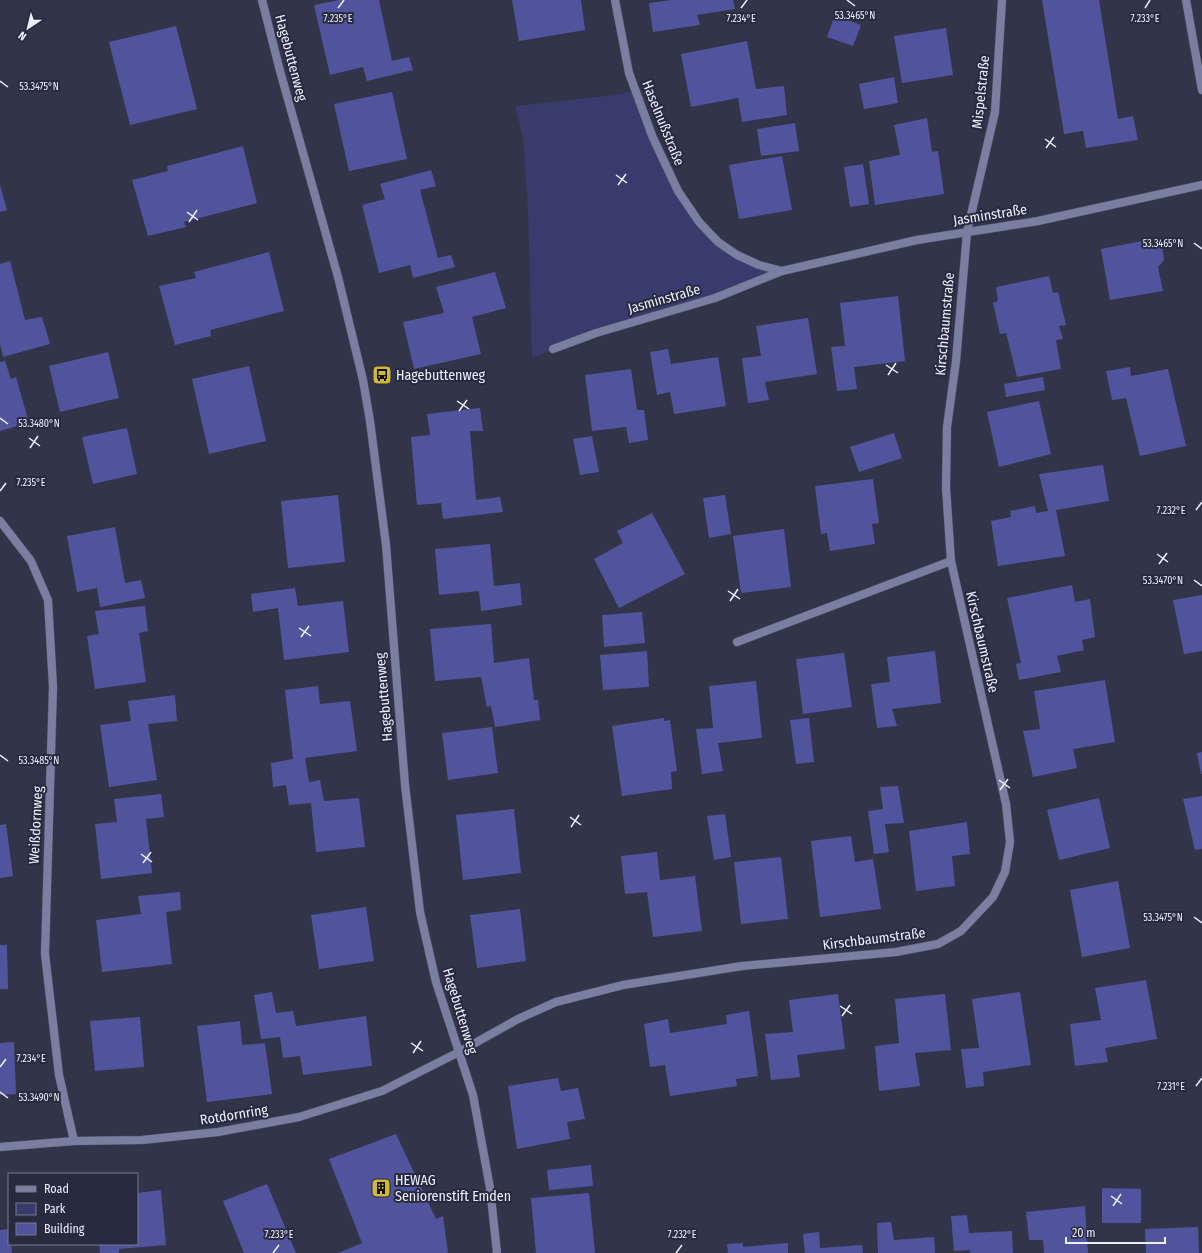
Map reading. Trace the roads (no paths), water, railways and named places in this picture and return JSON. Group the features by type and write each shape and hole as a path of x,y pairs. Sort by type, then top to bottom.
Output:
{"street":[{"name":"Hagebuttenweg","path":"262,0 280,71 338,277 363,380 370,421 386,545 405,785 420,912 436,982 473,1095 490,1188 496,1253"},
{"name":"Haselnußstraße","path":"615,0 629,74 653,138 678,191 699,222 718,242 753,262 782,271"},
{"name":"Mispelstraße","path":"967,232 995,112 1002,0"},
{"path":"1186,0 1202,90"},
{"name":"Jasminstraße","path":"553,349 596,333 715,298 782,271 917,240 1038,221 1202,185"},
{"name":"Kirschbaumstraße","path":"459,1052 518,1019 556,1002 623,985 742,966 896,952 938,944 961,931 978,915 993,897 1005,872 1010,842 1004,796 951,562 946,488 947,427 956,361 967,232"},
{"name":"Weißdornweg","path":"0,521 31,561 48,600 53,687 45,954 59,1075 74,1141"},
{"path":"737,642 951,562"},
{"name":"Rotdornring","path":"0,1147 74,1141 150,1139 218,1132 299,1117 382,1091 459,1052"}],"place":[{"name":"Hagebuttenweg","path":"382,375"},
{"name":"HEWAG Seniorenstift Emden","path":"381,1188"}]}
